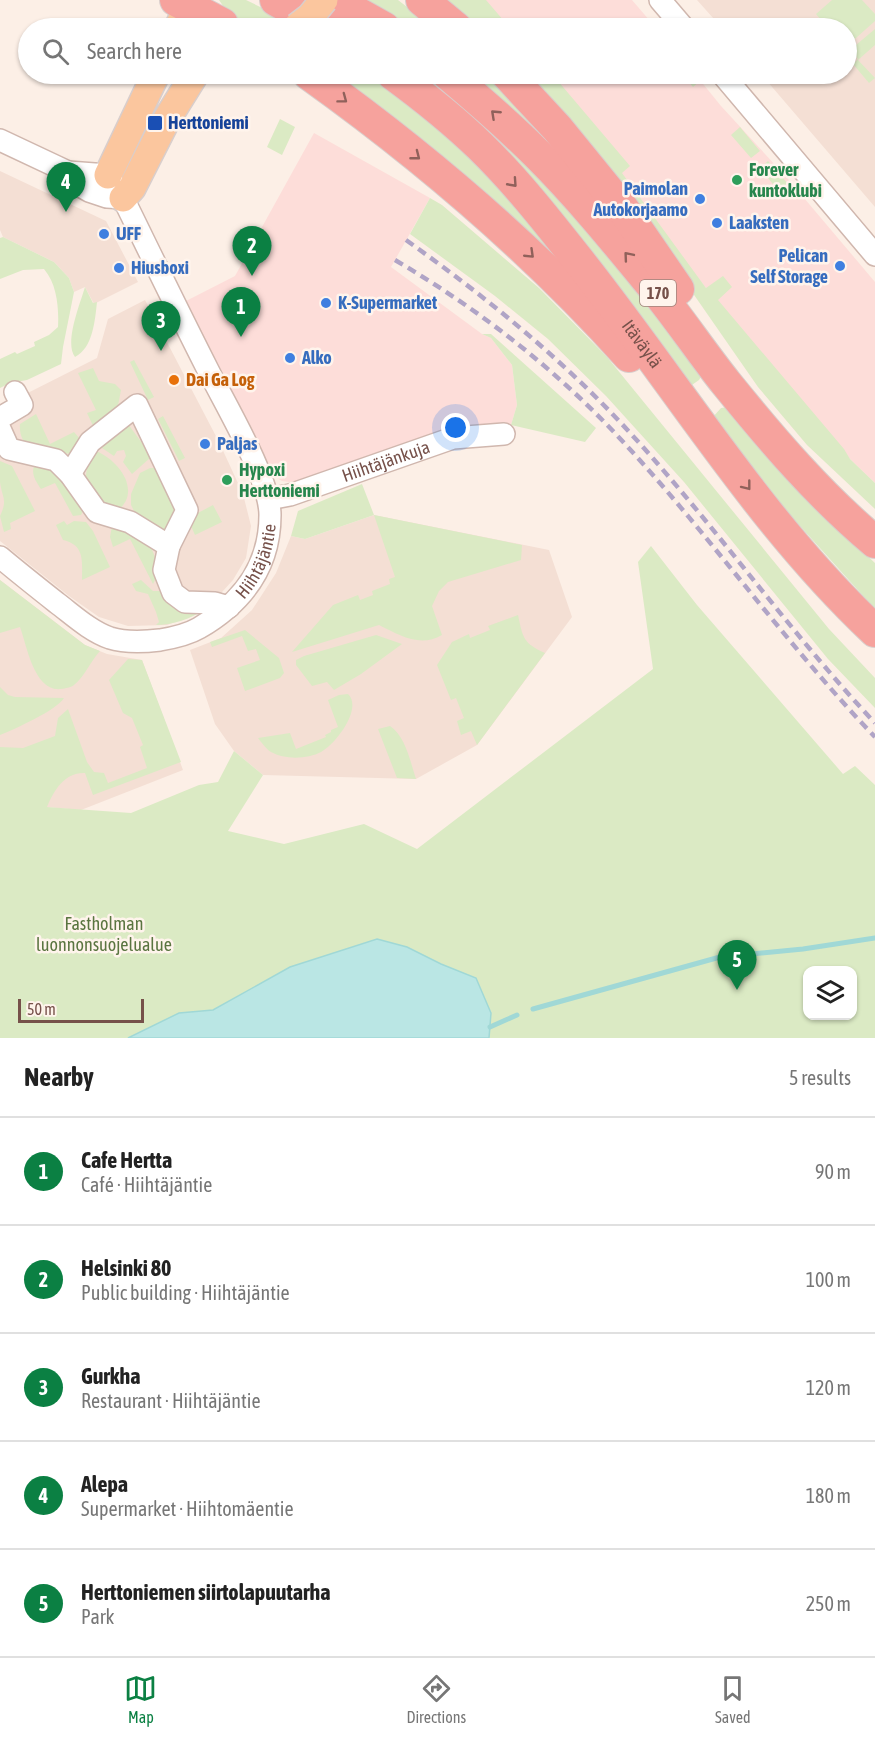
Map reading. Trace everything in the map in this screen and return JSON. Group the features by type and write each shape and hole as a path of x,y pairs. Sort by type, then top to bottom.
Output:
{"highway":[{"path":"276,0 295,18"},
{"path":"334,0 366,18"},
{"path":"422,0 444,18"},
{"path":"187,7 209,18"},
{"path":"322,84 420,159 519,243 591,314 660,391 718,449"},
{"name":"Itäväylä","path":"407,84 481,147 548,222 612,302 718,449 806,558 875,631"},
{"name":"170","path":"460,84 539,156 589,210 657,291 726,383 790,460 865,534"},
{"path":"516,84 557,128 623,209 750,390 865,534"},
{"path":"806,558 875,645"}],"main road":[{"path":"310,18 324,0"},
{"path":"108,175 151,84"},
{"path":"123,198 132,188 167,119 189,84"}],"street":[{"path":"660,0 675,18"},
{"path":"730,84 875,255"},
{"path":"0,140 68,172 108,175"},
{"path":"68,172 89,191 107,197 123,198"},
{"name":"Hiihtäjäntie","path":"0,557 88,626 107,637 121,641 142,642 167,639 194,631 216,618 229,608 259,569 268,531 269,499 239,432 123,198 108,175"},
{"path":"0,418 22,405 15,392"},
{"path":"70,474 90,442 137,405 187,510 169,546 164,570 173,593 185,602 215,603 229,608"},
{"path":"0,429 9,449 56,460 70,474 97,512 130,522 169,546"},
{"name":"Hiihtäjänkuja","path":"269,499 290,495 453,438 504,434"}],"shaded area":[{"path":"471,0 632,0 647,18 487,18"},
{"path":"697,0 875,0 875,207 770,84 857,84 857,18 713,18"},
{"path":"542,84 703,84 788,179 875,282 875,483 850,459 706,288"},
{"name":"K-Supermarket","path":"314,133 430,198 391,267 482,334 491,338 512,365 517,405 511,425 471,428 296,483 282,481 270,474 260,460 186,301 235,276"},
{"path":"0,171 106,221 138,282 94,304 85,287 74,292 69,278 54,262 3,237 0,230"},
{"path":"145,300 219,442 243,494 251,526 246,558 233,580 212,603 199,613 167,625 128,626 99,617 0,541 0,407 97,358 108,319"},
{"path":"374,515 549,550 572,617 477,745 416,779 263,775 234,751 215,724 190,650 221,638 252,610 276,573 291,536 305,539"},
{"path":"0,580 85,645 107,654 142,660 183,770 81,810 0,803"}],"green space":[{"path":"219,0 246,0 283,18 238,18"},
{"path":"363,0 398,0 421,18 391,18"},
{"path":"442,0 486,0 501,18 464,18"},
{"path":"832,0 862,0 875,14 875,21 857,37 857,18 819,18 816,14"},
{"path":"875,29 875,45 858,60 875,78 869,83 857,69 857,44"},
{"path":"343,84 389,84 451,134 556,247 547,255"},
{"path":"424,84 439,84 489,125 607,251 702,375 689,387"},
{"path":"479,84 499,84 508,92 621,218"},
{"path":"533,84 560,84 630,166 622,173 706,288 723,276 732,287 718,300 850,459 875,483 875,509 807,445 758,387 658,243"},
{"path":"280,119 295,127 282,155 267,147"},
{"path":"740,127 760,151 751,158 731,135"},
{"path":"768,161 789,185 780,193 760,168"},
{"path":"430,198 442,205 539,288 607,357 829,629 875,678 875,708 828,659 684,482 606,396 548,339 495,296 410,234"},
{"path":"3,237 54,262 69,278 74,292 61,364 27,380 10,383 0,388 0,359 35,346 34,342 49,335 58,327 54,289 44,269 23,270 0,279 0,238"},
{"path":"85,287 93,303 97,302 95,317 86,347 75,357 71,343 72,333"},
{"path":"482,334 491,334 596,428 585,442 511,425 517,405 512,365 491,338"},
{"path":"134,360 154,397 148,400 130,362"},
{"path":"93,368 99,381 115,384 121,390 117,411 96,432 87,413 96,410 78,373"},
{"path":"728,407 818,510 875,563 875,609 782,506 712,418 721,408"},
{"path":"36,414 50,444 74,432 80,439 71,454 31,449 26,444 21,435 20,424"},
{"path":"163,416 185,458 179,461 158,419"},
{"path":"128,424 150,454 150,458 132,474 123,462 126,456 124,450 117,451 114,456 99,446"},
{"path":"96,451 114,463 126,480 127,498 122,507 112,514 84,487 89,456"},
{"path":"0,461 12,466 35,511 10,523 11,529 4,532 0,516 4,502 0,482"},
{"path":"35,464 54,468 80,500 83,511 81,515 73,516 55,483 41,489 33,474"},
{"path":"150,468 158,468 178,503 169,536 139,521 131,505 131,494 140,473"},
{"path":"362,484 374,515 305,539 291,536 298,511"},
{"path":"213,505 222,522 195,535 191,526 196,514"},
{"path":"374,515 522,545 521,560 448,582 439,591 432,606 442,635 434,639 410,639 379,625 292,652 333,605 358,595 360,600 373,595 372,591 390,584 389,579 395,577"},
{"path":"64,521 67,525 74,521 86,522 93,531 110,567 82,580 82,560 79,550 70,542 63,540 56,525"},
{"path":"112,526 137,533 145,539 153,551 157,565 153,584 130,539 113,547 110,537"},
{"name":"Fastholman luonnonsuojelualue","path":"651,546 697,605 843,774 855,766 875,785 875,1038 0,1038 0,747 23,748 55,736 58,718 68,709 87,762 94,772 104,773 108,783 147,768 140,747 143,745 132,718 123,713 109,680 128,659 142,660 181,762 93,795 85,773 78,773 61,783 47,807 131,813 199,785 218,782 234,751 263,775 228,831 284,844 364,824 417,849 653,669 638,562"},
{"path":"0,580 85,645 100,651 74,685 61,689 52,688 44,683 33,666 20,627 0,633"},
{"path":"141,580 153,591 159,591 204,609 182,621 156,625 159,622 148,594 136,591 132,584"},
{"path":"518,615 525,639 545,653 477,745 471,731 461,735 457,721 464,718 456,698 451,700 437,665 452,642 469,634 470,638 490,630 488,626"},
{"path":"245,630 279,658 284,673 280,678 245,691 237,668 260,660 256,649 248,651 242,636 212,647 210,642"},
{"path":"376,635 402,644 361,674 334,690 327,682 312,686 296,665 296,660 304,656"},
{"path":"0,687 8,695 15,697 64,698 45,713 0,735"},
{"path":"348,694 352,700 352,708 346,725 334,742 321,752 303,757 277,755 269,751 258,738 290,733 296,749 326,737 325,735 331,730 338,727 328,700"},
{"path":"390,726 404,743 416,779 397,778 378,729"}],"water":[{"path":"377,939 407,947 476,978 491,1013 489,1038 128,1038 179,1013 213,1010 290,967"}],"waterway":[{"path":"533,1009 720,957 803,949 875,938"},
{"path":"490,1027 517,1015"}],"railway":[{"path":"406,240 518,326 570,372 620,422 875,723"},
{"path":"395,260 482,317 536,359 588,405 646,467 808,662 875,737"}],"place":[{"name":"Herttoniemi","path":"155,123"},
{"name":"Forever kuntoklubi","path":"737,180"},
{"name":"Paimolan Autokorjaamo","path":"700,199"},
{"name":"Alepa","path":"66,212"},
{"name":"Laaksten","path":"717,223"},
{"name":"UFF","path":"104,234"},
{"name":"Pelican Self Storage","path":"840,266"},
{"name":"Hiusboxi","path":"119,268"},
{"name":"Helsinki 80","path":"252,276"},
{"name":"K-Supermarket","path":"326,303"},
{"name":"Cafe Hertta","path":"241,337"},
{"name":"Gurkha","path":"161,351"},
{"name":"Alko","path":"290,358"},
{"name":"Dai Ga Log","path":"174,380"},
{"name":"Paljas","path":"205,444"},
{"name":"Hypoxi Herttoniemi","path":"227,480"},
{"name":"Herttoniemen siirtolapuutarha","path":"737,990"}]}
